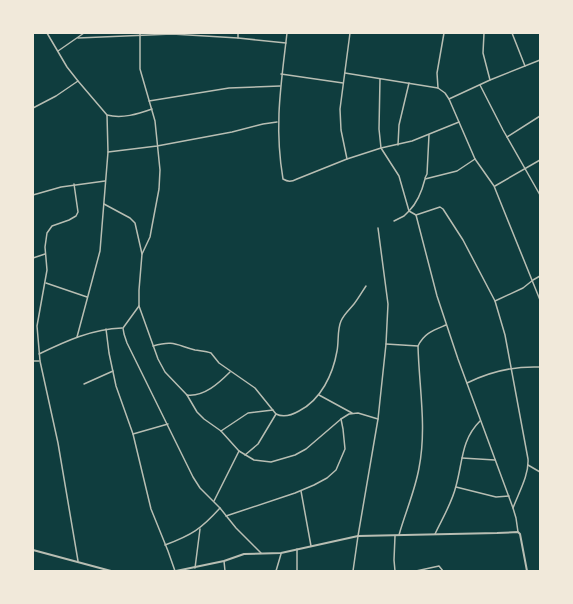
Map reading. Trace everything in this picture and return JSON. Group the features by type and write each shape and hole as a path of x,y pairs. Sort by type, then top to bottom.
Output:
{"street":[{"path":"47,33 78,81 106,115 108,152 100,251 77,337"},
{"path":"58,51 84,33"},
{"path":"140,33 140,69 152,109 157,135 160,170 159,189 150,237 142,254"},
{"path":"78,38 141,36 172,33 204,34 286,43"},
{"path":"238,33 238,38"},
{"path":"288,33 281,74 278,122 280,165 283,179 286,181 291,182 347,159 429,135 459,122"},
{"path":"347,159 340,119 340,98 350,33"},
{"path":"438,88 437,73 444,33"},
{"path":"484,33 483,53 490,80"},
{"path":"512,33 525,66"},
{"path":"449,99 490,80 540,60"},
{"path":"345,73 438,88 445,93 475,159 494,186 540,300"},
{"path":"281,74 343,83"},
{"path":"380,79 379,129 381,148 399,176 409,212"},
{"path":"33,108 56,96 78,81"},
{"path":"398,145 399,125 409,83"},
{"path":"480,85 540,195"},
{"path":"149,101 229,88 280,86"},
{"path":"106,115 129,115 152,109"},
{"path":"507,137 540,116"},
{"path":"108,152 157,146 278,122"},
{"path":"394,221 409,212 422,190 428,174 429,135"},
{"path":"425,179 457,171 475,159"},
{"path":"494,186 540,160"},
{"path":"33,195 74,184 105,181"},
{"path":"74,184 78,212 74,218 56,224 49,229 45,240 45,254 48,264 46,283 37,326 40,361 58,443 78,561"},
{"path":"104,204 135,222 142,254 139,306 161,365 188,396 197,412 222,431 239,451 254,460 261,462 271,462 295,455 306,449 341,419 353,413"},
{"path":"409,212 416,215 437,208 443,209 463,240 495,301 505,335 528,465 513,508"},
{"path":"416,215 446,325 513,508 527,571"},
{"path":"353,571 378,419 386,344 388,304 378,228"},
{"path":"33,258 45,254"},
{"path":"495,301 523,288 540,276"},
{"path":"46,283 88,297"},
{"path":"153,346 173,342 211,353 219,363 256,388 276,414 281,416 293,415 307,407 319,395 329,378 335,364 341,320 366,286"},
{"path":"139,306 123,328 124,334 186,464 200,488 214,501 236,528 262,553"},
{"path":"399,535 416,487 420,466 423,412 418,346 421,338 427,333 446,325"},
{"path":"39,354 77,337 106,329 123,328"},
{"path":"106,329 113,371 120,398 133,434 150,510 175,571 191,570 244,554 281,553 358,536 518,532"},
{"path":"386,344 418,346"},
{"path":"33,361 40,361"},
{"path":"467,383 489,374 511,368 540,366"},
{"path":"84,384 113,371"},
{"path":"188,396 196,395 207,390 215,385 230,371"},
{"path":"319,395 353,413 378,419"},
{"path":"222,431 248,412 273,410"},
{"path":"245,455 258,444 276,414"},
{"path":"226,516 301,491 327,478 336,470 345,449 341,419"},
{"path":"435,534 456,487 468,436 481,420"},
{"path":"133,434 168,424"},
{"path":"214,501 239,451"},
{"path":"462,458 495,460"},
{"path":"528,465 540,472"},
{"path":"456,487 496,497 509,496"},
{"path":"301,491 311,546"},
{"path":"165,545 188,536 200,529 220,508"},
{"path":"195,568 200,529"},
{"path":"395,536 395,571"},
{"path":"33,550 78,561 110,571"},
{"path":"297,550 297,571"},
{"path":"276,571 281,553"},
{"path":"224,561 225,571"},
{"path":"416,571 438,566 440,566 443,571"}]}
